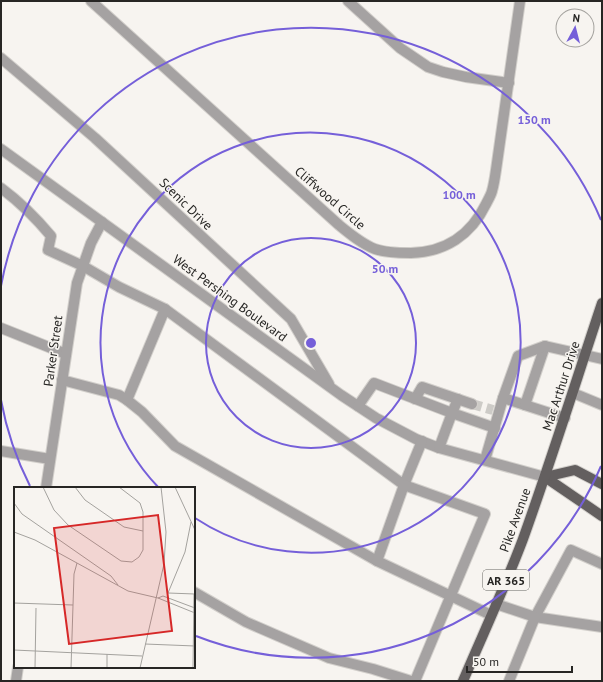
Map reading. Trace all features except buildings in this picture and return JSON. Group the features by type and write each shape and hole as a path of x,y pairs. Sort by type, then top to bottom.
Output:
{"main road":[{"name":"Mac Arthur Drive","path":"545,477 602,303"},
{"name":"West Pershing Boulevard","path":"545,477 575,470 602,484"},
{"name":"West Pershing Boulevard","path":"545,477 602,516"},
{"name":"Pike Avenue","path":"463,681 523,538 545,477"}],"street":[{"name":"Cliffwood Circle","path":"91,1 339,226 358,240 375,249 400,253 425,253 445,246 456,239 469,230 480,216 492,192 520,1"},
{"path":"348,1 400,48 428,67 466,77 509,83"},
{"name":"Scenic Drive","path":"1,58 106,148 292,319 331,387"},
{"name":"West Pershing Boulevard","path":"1,149 331,387 392,427 439,448 545,477"},
{"path":"1,188 38,220 51,236 48,250 83,266 165,309 404,485 485,514 415,681"},
{"name":"Parker Street","path":"46,487 77,283 90,243 102,222"},
{"path":"128,400 165,309"},
{"path":"1,328 66,354"},
{"path":"525,405 545,346"},
{"path":"485,460 495,428 496,411 503,398 518,356 545,346 602,358"},
{"path":"62,380 119,395 128,400 142,412 175,446 377,561 491,615"},
{"path":"358,406 374,383 495,428"},
{"path":"415,399 422,387 472,404"},
{"path":"573,392 602,405"},
{"path":"503,398 565,418"},
{"path":"439,448 458,399"},
{"path":"377,561 404,485 422,441"},
{"path":"1,451 50,458"},
{"path":"509,681 535,617 571,550 602,564"},
{"path":"195,593 246,622 329,658 412,681"},
{"path":"496,604 535,617 602,627"},
{"path":"16,681 18,668"}],"tunnel":[{"path":"472,404 493,410"}]}
